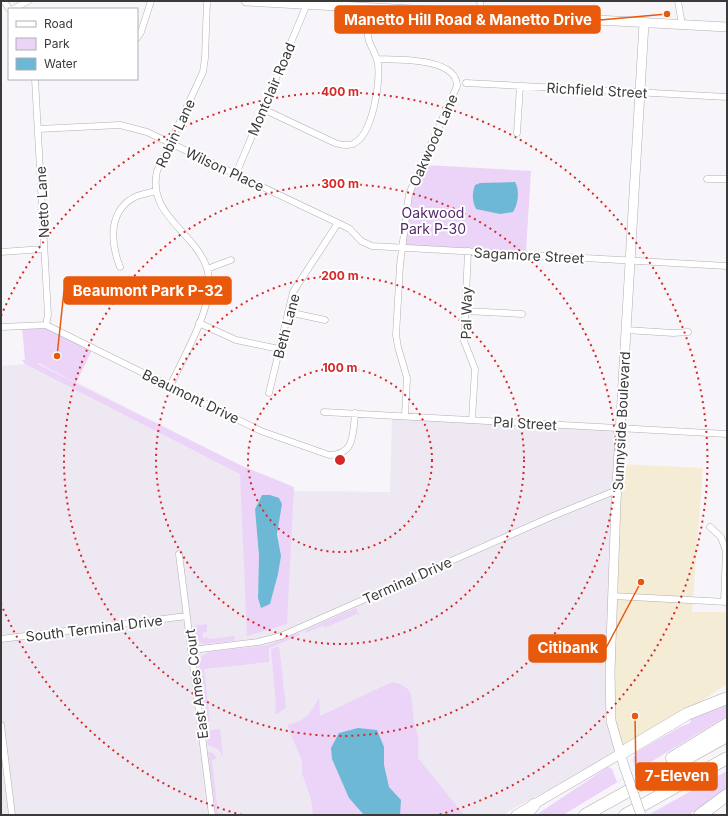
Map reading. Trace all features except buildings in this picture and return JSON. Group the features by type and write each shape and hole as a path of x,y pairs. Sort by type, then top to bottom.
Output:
{"highway":[{"path":"620,754 686,714 727,698"},
{"path":"652,778 668,761 727,724"},
{"path":"585,815 727,736"},
{"path":"625,815 727,758"},
{"path":"700,815 727,795"},
{"path":"524,815 534,805"}],"main road":[{"path":"246,1 727,27"},
{"name":"Sunnyside Boulevard","path":"641,815 620,754 611,721 610,700 612,596 620,428 644,23"},
{"path":"516,815 620,754"}],"street":[{"path":"15,8 28,1"},
{"path":"138,36 141,32 151,1"},
{"name":"Robin Lane","path":"170,386 206,309 208,294 207,269 199,253 160,206 155,191 157,171 203,72 205,58 207,1"},
{"path":"480,1 482,14"},
{"path":"678,1 682,25"},
{"name":"Montclair Road","path":"236,174 307,4"},
{"path":"263,109 335,143 344,146 353,144 364,132 373,112 378,67 377,59 369,41 368,7"},
{"name":"Oakwood Lane","path":"377,59 434,64 442,67 455,78 457,86 409,194 402,248 396,335 407,378 405,416"},
{"name":"Netto Lane","path":"35,80 48,315 46,325"},
{"name":"Richfield Street","path":"466,83 727,97"},
{"path":"517,133 520,86"},
{"name":"Wilson Place","path":"38,129 120,125 147,132 338,223"},
{"path":"707,179 727,179"},
{"path":"120,267 112,242 114,223 117,216 129,202 137,196 155,191"},
{"name":"Sagamore Street","path":"338,223 350,229 367,244 402,248 727,266"},
{"name":"Beth Lane","path":"269,393 293,292 338,223"},
{"path":"1,252 44,249"},
{"name":"Pal Way","path":"468,251 464,341 475,369 472,420"},
{"path":"207,269 231,260"},
{"path":"465,311 522,314"},
{"path":"288,312 325,320"},
{"path":"199,323 236,340 279,349"},
{"name":"Beaumont Drive","path":"1,327 46,325 261,430 329,455 336,455 348,448 353,435 355,413"},
{"path":"626,330 673,333 688,332"},
{"name":"Pal Street","path":"324,412 727,434"},
{"name":"Terminal Drive","path":"192,650 258,642 281,636 553,516 617,490"},
{"path":"612,596 725,602 726,551 721,537 710,527"},
{"name":"East Ames Court","path":"179,554 212,815"},
{"name":"South Terminal Drive","path":"1,639 187,616"},
{"path":"1,725 12,815"}],"shaded area":[{"path":"39,363 291,491 390,492 392,415 621,427 609,671 617,753 502,815 1,815 1,366"},
{"path":"619,464 703,468 692,612 727,612 727,684 687,711 617,753 610,720"}],"green space":[{"name":"Oakwood Park P-30","path":"426,165 531,171 526,251 405,245 411,194"},
{"path":"46,325 93,348 76,383 39,363 37,364 240,465 294,487 287,624 247,636 240,474 25,364 22,360 25,360 22,326","holes":["262,495 273,517 279,539 277,576 270,603 258,598 259,556 255,509"]},
{"path":"356,608 360,618 357,614 324,628 324,625 306,633 306,630"},
{"path":"207,624 207,632 203,633 203,638 208,637 209,639 234,636 235,639 233,641 202,644 194,635 193,626"},
{"path":"298,633 300,635 269,648 269,662 204,669 210,721 205,721 198,664 202,656 209,652 268,645"},
{"path":"279,646 286,708 275,715 276,704 271,649"},
{"path":"392,682 405,687 412,698 414,720 418,736 418,758 464,815 313,815 311,799 302,773 302,761 287,725 299,721 307,716 314,708 319,697 320,716"},
{"path":"727,703 727,716 636,771 633,760 635,753 680,727 690,723 691,719"},
{"path":"220,730 223,756 218,749 208,745 206,731"},
{"path":"208,752 213,753 217,758 212,760 218,813 222,813 224,815 216,815"},
{"path":"608,767 612,769 617,782 633,773 563,815 536,815"},
{"path":"727,771 727,788 689,815 648,815"}],"water":[{"path":"515,182 518,189 518,197 513,212 500,214 476,209 473,197 475,185 480,183"},
{"path":"262,495 270,495 279,498 282,504 277,534 281,556 278,574 270,604 261,608 258,598 259,556 255,509"},
{"path":"358,728 377,730 384,747 384,765 389,787 401,800 400,815 364,815 349,798 332,759 331,748 339,733"}],"place":[{"name":"Manetto Hill Road & Manetto Drive","path":"667,14"},
{"name":"Beaumont Park P-32","path":"57,356"},
{"name":"Citibank","path":"641,582"},
{"name":"7-Eleven","path":"635,716"}]}
